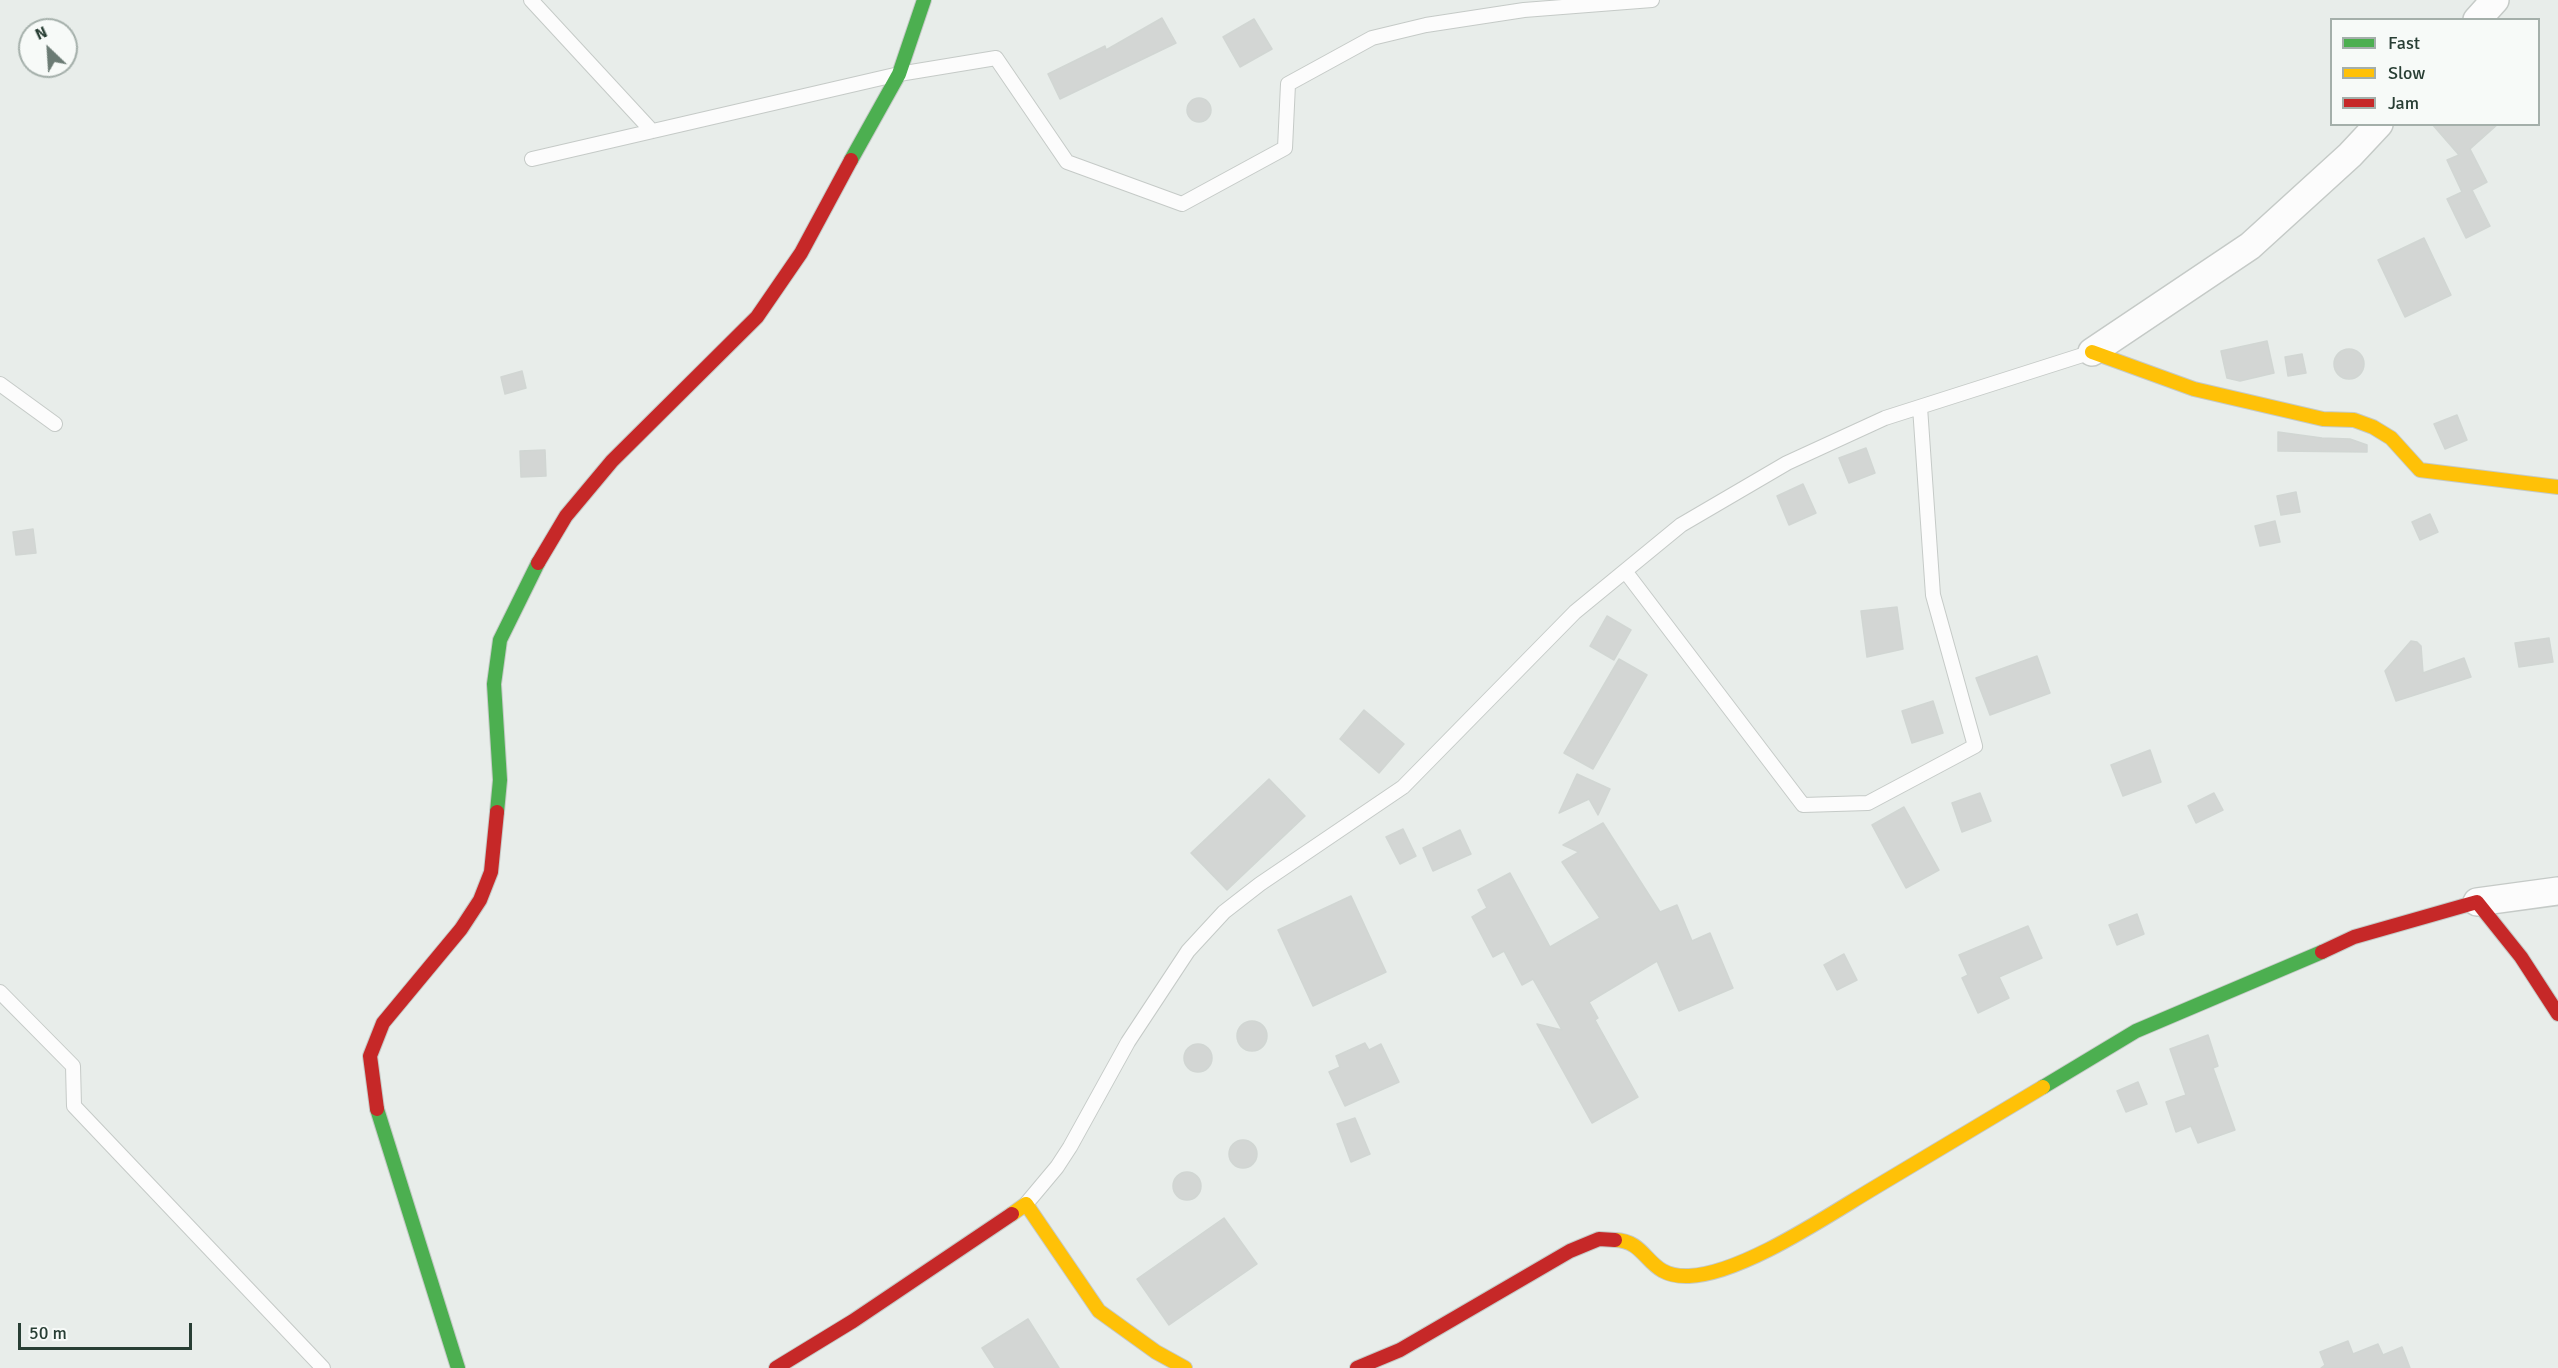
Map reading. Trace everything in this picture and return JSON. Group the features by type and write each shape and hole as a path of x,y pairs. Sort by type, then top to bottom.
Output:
{"street":[{"path":"458,1368 374,1101 370,1056 383,1023 461,929 480,900 491,872 500,780 494,684 500,640 530,577 566,516 612,461 757,317 801,253 899,75 924,0"},
{"path":"2479,18 2495,0"},
{"path":"2092,352 2250,246 2350,156 2377,126"},
{"path":"2092,352 2194,389 2324,419 2354,420 2373,427 2391,438 2420,470 2558,487"},
{"path":"1357,1368 1401,1350 1570,1251 1599,1239 1627,1240 1639,1248 1655,1267 1667,1274 1689,1276 1714,1272 1750,1260 1828,1216 2136,1031 2291,967 2354,937 2477,902 2558,891"},
{"path":"2477,902 2521,957 2558,1014"},
{"path":"776,1368 853,1321 1026,1204 1099,1311 1156,1352 1185,1368"}],"lane":[{"path":"531,0 652,131"},
{"path":"532,159 899,75 996,58 1067,162 1182,204 1285,148 1288,84 1372,38 1426,25 1524,10 1652,0"},
{"path":"1026,1204 1058,1167 1128,1042 1188,951 1224,912 1260,884 1403,787 1575,612 1681,525 1787,463 1885,418 2092,352"},
{"path":"0,384 55,424"},
{"path":"1625,572 1803,805 1868,803 1975,746 1933,595 1920,407"},
{"path":"0,992 73,1066 74,1106 323,1368"}],"building":[{"path":"1162,18 1176,43 1060,99 1048,74 1105,46 1106,50"},
{"path":"1254,19 1272,49 1240,67 1223,37"},
{"path":"1199,98 1204,99 1210,105 1210,115 1204,121 1199,122 1194,121 1188,115 1187,110 1188,105 1194,99"},
{"path":"2434,126 2496,126 2470,149 2487,182 2472,190 2490,226 2466,238 2447,199 2462,192 2447,160 2459,155"},
{"path":"2424,238 2451,295 2405,317 2378,260"},
{"path":"2267,341 2274,373 2240,381 2227,378 2221,351"},
{"path":"2349,349 2355,350 2363,358 2363,370 2355,378 2349,379 2343,378 2335,370 2334,364 2335,358 2343,350"},
{"path":"2302,354 2306,373 2288,376 2285,357"},
{"path":"522,371 526,388 505,394 501,377"},
{"path":"2457,415 2467,440 2445,449 2434,424"},
{"path":"2278,432 2350,439 2367,445 2367,452 2278,451"},
{"path":"1866,448 1875,473 1849,483 1839,458"},
{"path":"545,450 546,476 521,477 520,451"},
{"path":"1803,484 1816,513 1789,525 1777,496"},
{"path":"2296,492 2300,512 2281,515 2277,496"},
{"path":"2430,514 2438,532 2420,540 2412,522"},
{"path":"2275,521 2280,542 2260,546 2255,526"},
{"path":"33,529 36,553 16,555 13,532"},
{"path":"1897,607 1903,649 1867,657 1861,611"},
{"path":"1607,616 1631,630 1614,660 1590,646"},
{"path":"2549,638 2553,662 2519,667 2515,643"},
{"path":"2411,641 2421,646 2423,673 2464,658 2471,677 2396,701 2385,671"},
{"path":"2037,656 2050,693 1990,715 1976,678"},
{"path":"1619,659 1647,675 1593,769 1564,753"},
{"path":"1933,701 1943,733 1912,743 1902,711"},
{"path":"1364,710 1404,744 1379,773 1340,739"},
{"path":"2150,750 2161,782 2123,796 2111,765"},
{"path":"1577,774 1610,789 1598,815 1589,799 1559,813"},
{"path":"1269,779 1305,816 1227,890 1191,853"},
{"path":"1980,793 1991,821 1962,832 1952,803"},
{"path":"2214,793 2223,810 2196,823 2188,806"},
{"path":"1904,807 1939,870 1906,888 1872,825"},
{"path":"1603,823 1660,912 1677,905 1692,941 1710,933 1733,988 1679,1011 1657,961 1589,1002 1598,1018 1595,1020 1638,1097 1592,1123 1537,1024 1562,1030 1533,979 1522,985 1504,951 1493,957 1472,917 1487,908 1478,890 1510,873 1550,947 1600,918 1562,862 1579,852 1563,845"},
{"path":"1403,829 1416,856 1400,864 1386,837"},
{"path":"1460,830 1471,854 1433,871 1423,848"},
{"path":"1351,896 1386,972 1313,1006 1278,930"},
{"path":"2137,914 2144,934 2117,945 2109,925"},
{"path":"2028,926 2042,958 1999,977 2009,998 1978,1013 1962,978 1968,975 1959,955"},
{"path":"1844,954 1857,980 1837,990 1824,965"},
{"path":"1252,1021 1262,1026 1267,1036 1262,1046 1252,1051 1242,1046 1237,1036 1242,1026"},
{"path":"2208,1035 2218,1066 2213,1068 2235,1130 2198,1143 2191,1126 2176,1132 2166,1102 2186,1095 2170,1049"},
{"path":"1365,1043 1369,1050 1381,1044 1399,1082 1345,1106 1329,1072 1340,1067 1336,1056"},
{"path":"1198,1044 1208,1048 1212,1058 1208,1068 1198,1072 1188,1068 1184,1058 1188,1048"},
{"path":"2138,1082 2147,1104 2126,1112 2117,1091"},
{"path":"1355,1118 1370,1154 1351,1162 1337,1124"},
{"path":"1243,1140 1253,1144 1257,1154 1253,1164 1243,1168 1233,1164 1229,1154 1233,1144"},
{"path":"1187,1172 1197,1176 1201,1186 1197,1196 1187,1200 1177,1196 1173,1186 1177,1176"},
{"path":"1224,1218 1257,1264 1169,1325 1137,1279"},
{"path":"1028,1319 1059,1368 995,1368 982,1348"},
{"path":"2348,1341 2353,1354 2378,1344 2383,1355 2402,1347 2410,1368 2321,1368 2325,1365 2320,1352"}],"traffic: fast":[{"path":"851,160 899,74 924,0"},
{"path":"497,812 500,780 494,684 500,640 538,563"},
{"path":"2043,1087 2136,1031 2322,952"},
{"path":"377,1109 458,1368"}],"traffic: slow":[{"path":"2092,352 2194,389 2323,419 2354,420 2373,427 2391,438 2420,470 2558,487"},
{"path":"1615,1240 1635,1246 1655,1266 1675,1275 1710,1273 1734,1265 1809,1228 2043,1087"},
{"path":"1012,1214 1026,1204 1099,1311 1156,1352 1185,1368"}],"traffic: jam":[{"path":"538,563 566,516 612,461 757,317 801,253 851,160"},
{"path":"377,1109 370,1056 383,1023 461,929 480,900 491,872 497,812"},
{"path":"2322,952 2354,937 2477,902 2521,957 2558,1014"},
{"path":"776,1368 853,1321 1012,1214"},
{"path":"1357,1368 1400,1350 1570,1251 1599,1239 1615,1240"}]}
